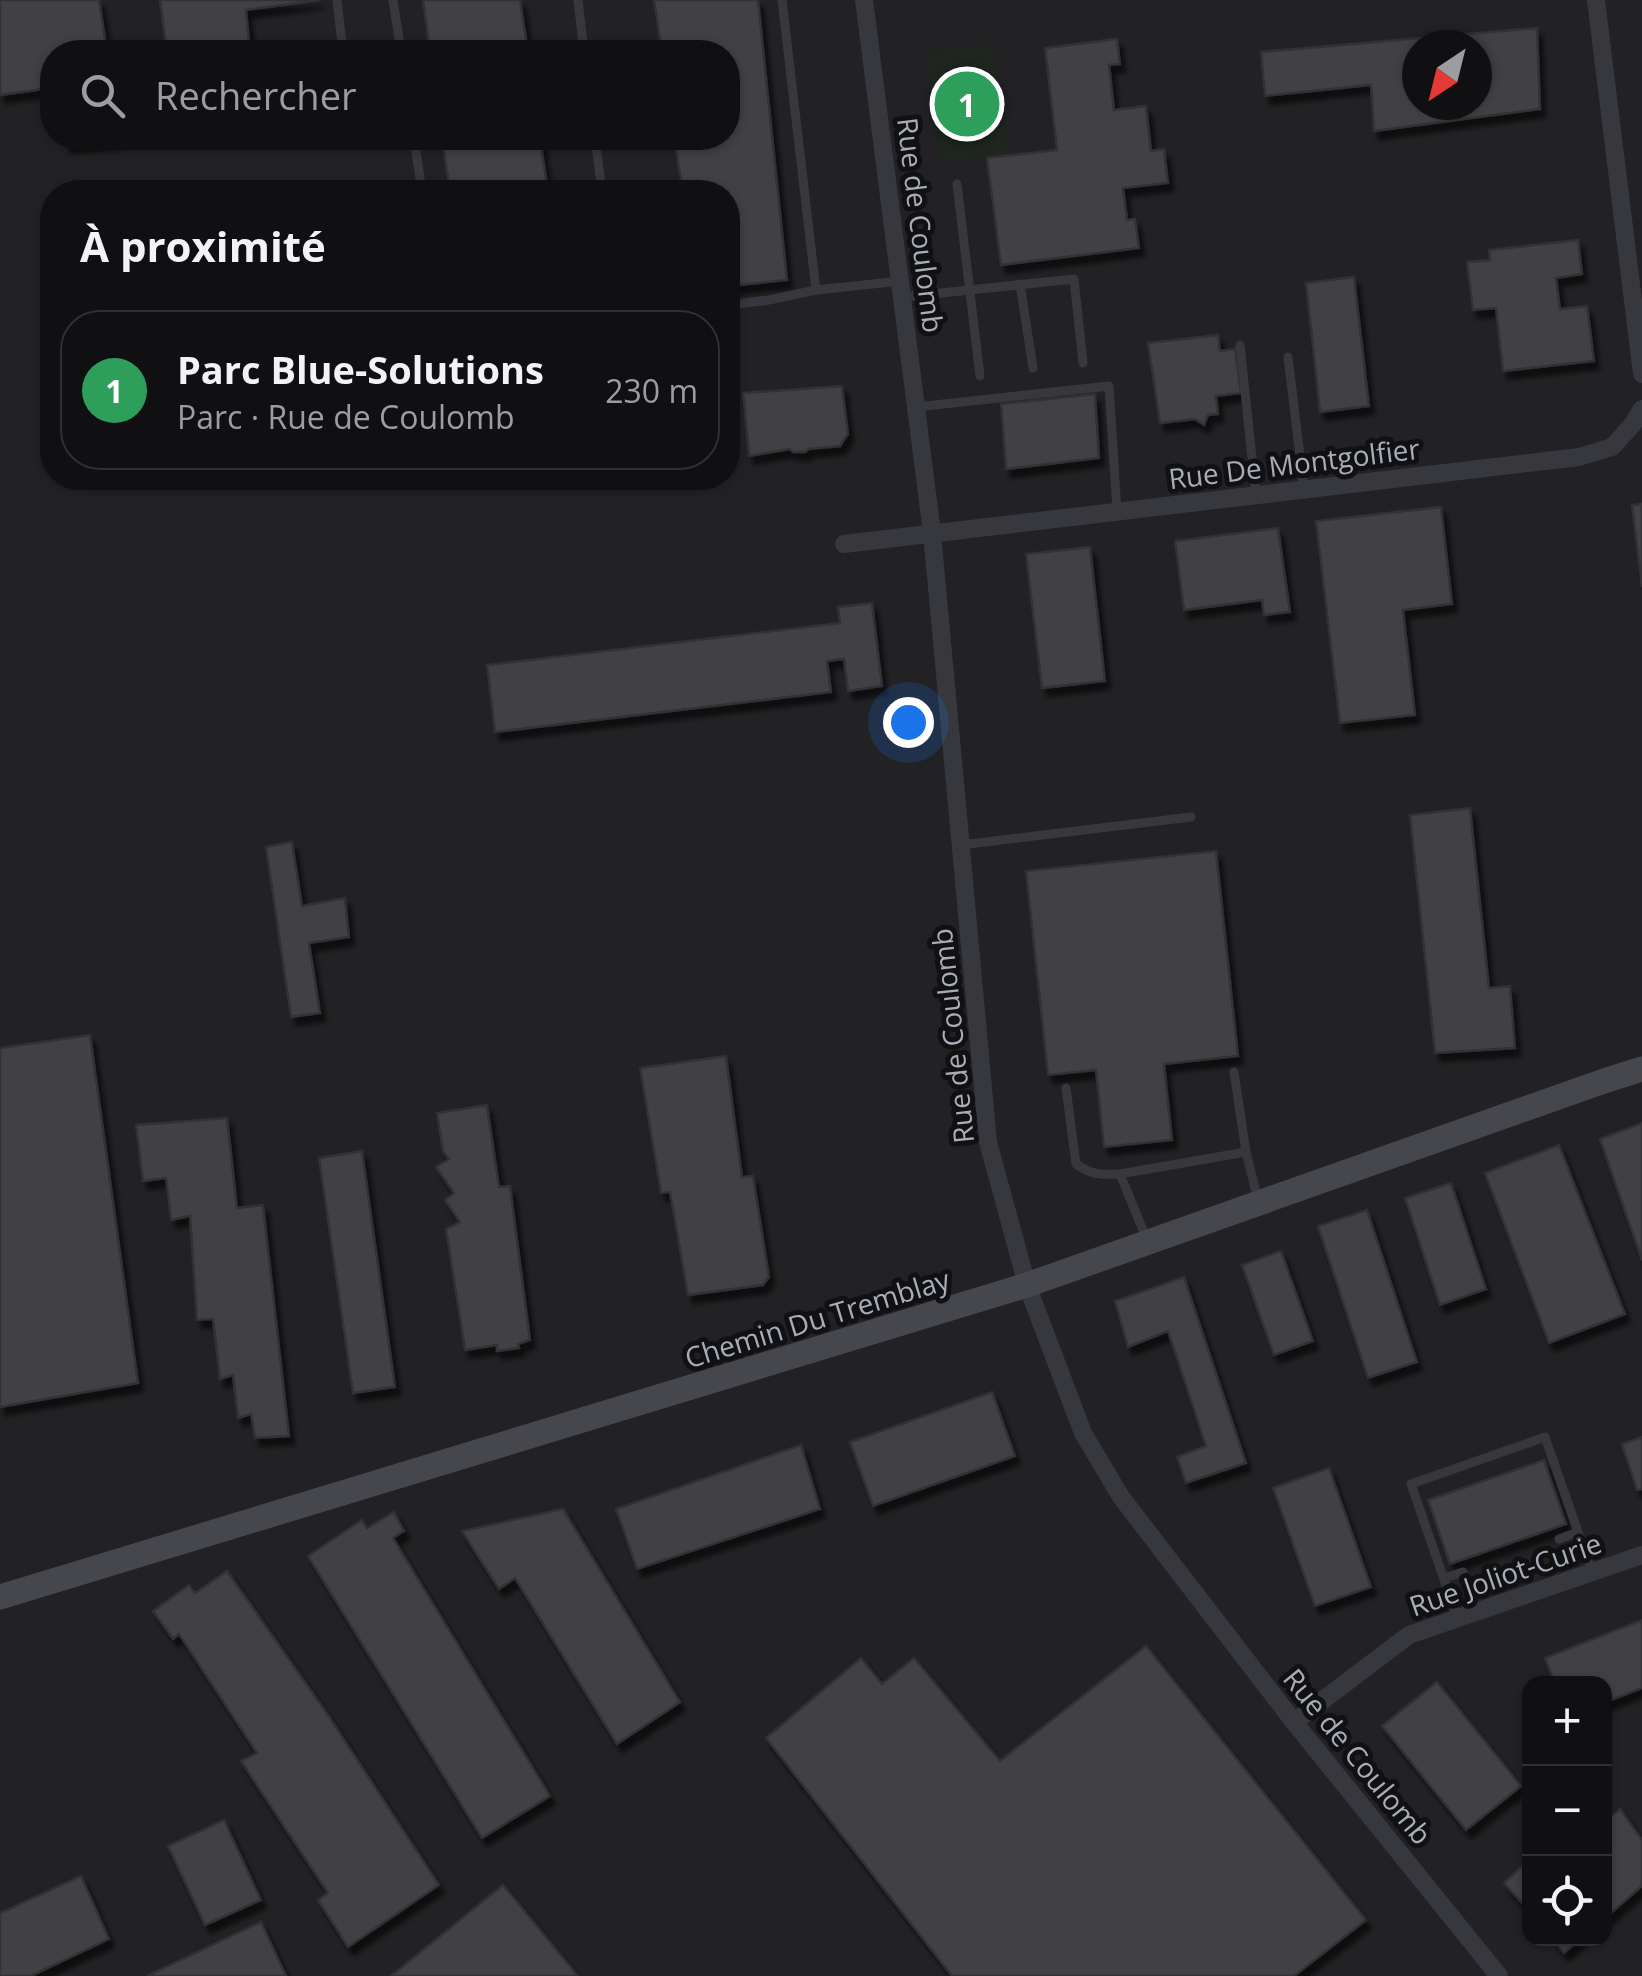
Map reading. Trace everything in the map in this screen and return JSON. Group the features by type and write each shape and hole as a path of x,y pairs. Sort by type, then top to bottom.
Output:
{"street":[{"name":"Rue de Coulomb","path":"864,0 932,533 988,1142 1027,1285 1084,1433 1121,1497 1294,1722 1500,1976"},
{"path":"1596,0 1642,374"},
{"name":"Rue De Montgolfier","path":"844,544 1580,457 1612,448 1642,410"},
{"name":"Chemin Du Tremblay","path":"0,1598 1027,1285 1642,1070"},
{"name":"Rue Joliot-Curie","path":"1294,1722 1409,1635 1642,1555"}],"lane":[{"path":"338,0 341,40"},
{"path":"393,0 399,40"},
{"path":"578,0 583,40"},
{"path":"782,0 816,290"},
{"path":"416,150 420,180"},
{"path":"597,150 600,180"},
{"path":"957,184 980,376"},
{"path":"740,304 816,290 968,290 1074,279 1082,363"},
{"path":"1020,284 1033,368"},
{"path":"1240,345 1256,495"},
{"path":"1288,356 1304,490"},
{"path":"916,407 1110,386 1117,512"},
{"path":"961,845 1191,817"},
{"path":"1234,1072 1246,1152 1259,1203"},
{"path":"1066,1088 1076,1164 1098,1176 1246,1152"},
{"path":"1120,1174 1148,1242"},
{"path":"1457,1618 1411,1484 1545,1436 1592,1572"},
{"path":"1559,1539 1578,1532"},
{"path":"1444,1578 1463,1572"}],"shaded area":[{"path":"0,0 1642,0 1642,1976 0,1976"},
{"path":"992,45 1009,155 940,161 928,53"}],"building":[{"path":"0,0 99,0 105,40 40,40 40,90 0,95"},
{"path":"160,0 320,0 246,10 249,40 165,40"},
{"path":"423,0 520,0 526,40 428,40"},
{"path":"654,0 758,0 787,280 740,285 740,180 681,180 676,150 740,150 740,40 660,40"},
{"path":"1537,28 1540,109 1492,115 1492,32"},
{"path":"1117,39 1120,64 1109,65 1114,110 1146,106 1151,151 1164,149 1168,183 1123,188 1127,220 1135,219 1139,248 1001,265 987,158 1057,150 1045,48"},
{"path":"1402,40 1402,120 1457,120 1374,131 1371,85 1265,96 1261,52"},
{"path":"444,150 542,150 546,180 448,180"},
{"path":"1578,240 1582,274 1556,278 1560,309 1587,306 1594,361 1503,371 1496,308 1473,310 1467,262 1490,260 1489,250"},
{"path":"1354,277 1369,406 1320,412 1306,283"},
{"path":"1218,335 1220,351 1235,349 1241,393 1216,396 1218,414 1208,415 1204,425 1195,419 1160,423 1148,343"},
{"path":"842,386 848,434 840,446 749,456 743,393"},
{"path":"1095,394 1099,458 1006,469 1001,404"},
{"path":"1642,504 1642,587 1632,505"},
{"path":"1441,507 1452,604 1403,610 1415,715 1340,723 1316,521"},
{"path":"1278,528 1290,612 1264,615 1262,600 1184,610 1175,541"},
{"path":"1090,547 1105,681 1042,688 1026,554"},
{"path":"872,603 882,686 848,691 844,659 827,661 831,692 495,732 487,665 840,623 838,607"},
{"path":"1470,808 1489,988 1510,986 1515,1048 1435,1053 1410,815"},
{"path":"292,842 302,906 345,898 349,937 309,943 320,1013 291,1017 266,847"},
{"path":"1216,851 1238,1056 1164,1064 1172,1140 1104,1147 1096,1070 1048,1075 1026,871"},
{"path":"90,1035 138,1383 0,1407 0,1048"},
{"path":"726,1056 742,1177 753,1176 769,1277 763,1285 688,1295 670,1192 661,1193 640,1068"},
{"path":"487,1105 499,1187 510,1186 530,1340 518,1344 519,1348 497,1351 497,1345 465,1350 446,1229 460,1222 445,1200 454,1193 436,1167 449,1159 443,1152 437,1113"},
{"path":"227,1118 237,1208 263,1205 289,1436 255,1438 251,1414 238,1418 233,1375 220,1379 213,1319 197,1320 190,1216 171,1220 166,1178 143,1181 136,1125"},
{"path":"1642,1123 1642,1260 1600,1139"},
{"path":"1559,1145 1625,1314 1549,1343 1485,1173"},
{"path":"362,1151 395,1387 353,1393 319,1158"},
{"path":"1451,1183 1486,1289 1440,1305 1405,1198"},
{"path":"1367,1210 1417,1362 1368,1378 1318,1226"},
{"path":"1281,1251 1313,1341 1274,1355 1242,1265"},
{"path":"1184,1277 1246,1463 1186,1483 1177,1457 1206,1446 1168,1331 1128,1347 1115,1301"},
{"path":"992,1392 1015,1456 873,1506 850,1442"},
{"path":"1642,1437 1642,1489 1637,1490 1622,1444"},
{"path":"801,1445 820,1509 637,1569 616,1509"},
{"path":"1544,1460 1566,1524 1450,1564 1428,1500"},
{"path":"1329,1468 1371,1587 1315,1606 1273,1488"},
{"path":"563,1509 680,1702 617,1744 515,1578 499,1589 462,1531"},
{"path":"394,1512 404,1531 393,1538 550,1796 482,1838 308,1556 362,1520 367,1528"},
{"path":"227,1571 328,1715 439,1885 348,1947 318,1900 328,1893 241,1761 257,1753 179,1634 173,1639 153,1611 189,1585 195,1593"},
{"path":"1642,1620 1642,1688 1612,1700 1612,1676 1552,1676 1545,1658"},
{"path":"1146,1646 1366,1920 1294,1976 952,1976 766,1738 861,1658 882,1684 914,1658 1000,1761"},
{"path":"1437,1682 1521,1786 1466,1830 1382,1726"},
{"path":"1620,1809 1642,1840 1642,1886 1612,1912 1612,1856 1612,1816"},
{"path":"224,1820 261,1900 205,1925 168,1846"},
{"path":"1522,1866 1522,1903 1504,1883"},
{"path":"81,1876 109,1939 31,1976 0,1976 0,1913"},
{"path":"503,1885 578,1976 391,1976"},
{"path":"261,1922 286,1976 147,1976"}],"place":[{"name":"Parc Blue-Solutions","path":"967,104"}]}
